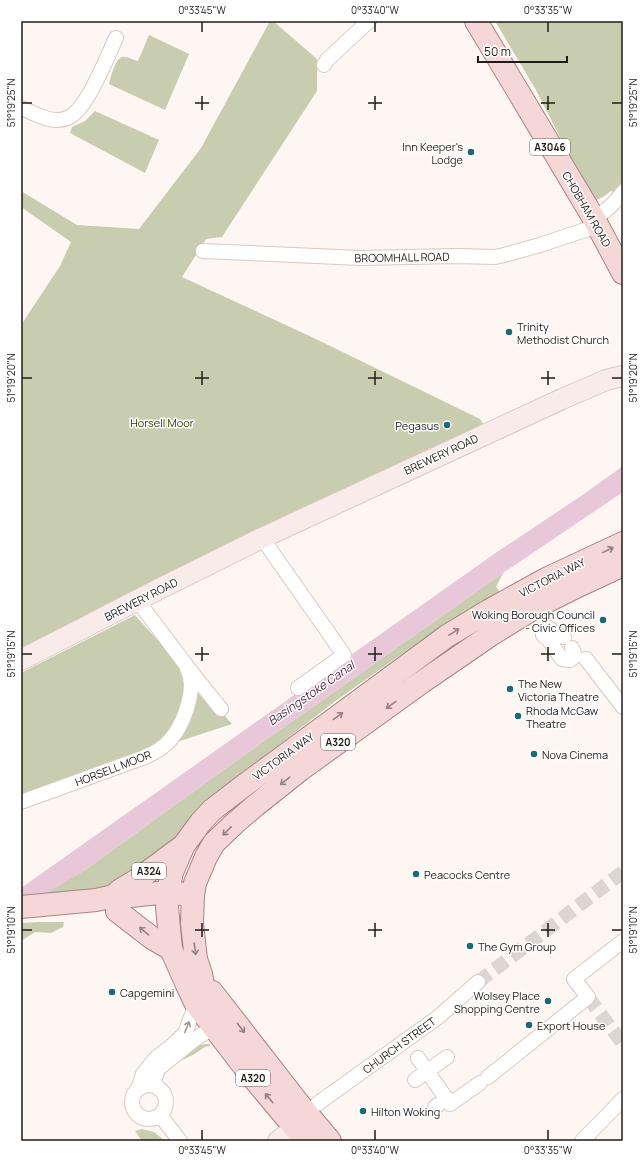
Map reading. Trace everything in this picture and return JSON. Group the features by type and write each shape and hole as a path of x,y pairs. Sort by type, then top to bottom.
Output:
{"main road":[{"name":"CHOBHAM ROAD","path":"476,21 595,221 623,273"},
{"name":"VICTORIA WAY","path":"313,1127 249,1073 196,1004 186,983 171,949 167,900 172,872 184,845 212,810 447,636 546,578 623,542"},
{"name":"VICTORIA WAY","path":"214,1027 220,1023 221,1017 204,990 196,959 192,923 196,883 206,857 214,844 235,823 300,770 422,682 498,630 536,607 623,565"},
{"name":"A324","path":"116,903 119,891 137,880 184,845"},
{"name":"A324","path":"21,916 58,908 116,903 167,900 193,902"},
{"path":"116,903 152,938 171,949"},
{"name":"A324","path":"21,906 58,908"},
{"name":"VICTORIA WAY","path":"201,974 207,986 313,1127"}],"street":[{"path":"324,65 327,60 369,21"},
{"path":"21,108 48,119 66,119 72,116 86,101 116,38"},
{"name":"BROOMHALL ROAD","path":"203,251 362,258 457,256 495,257 519,251 595,221 599,215 606,211 623,192"},
{"name":"BREWERY ROAD","path":"21,660 262,538 562,399 600,382 623,376"},
{"path":"262,538 344,655 298,688"},
{"name":"HORSELL MOOR","path":"137,600 186,665 222,709"},
{"path":"586,659 623,707"},
{"name":"HORSELL MOOR","path":"21,802 145,757 163,747 176,732 183,719 190,696 190,681 186,665"},
{"path":"435,1107 451,1104 470,1096 484,1080 588,998 574,979 623,941"},
{"name":"CHURCH STREET","path":"313,1127 411,1049 423,1034 438,1025 478,982"},
{"path":"138,1089 143,1074 156,1058 176,1043 185,1033 196,1004"},
{"path":"154,1086 158,1069 195,1039 214,1027"},
{"path":"411,1049 451,1104"},
{"path":"415,1080 446,1057"},
{"path":"146,1085 154,1086 163,1092 166,1102 160,1115 149,1119 138,1116 132,1106 133,1094 138,1089 146,1085"},
{"path":"582,1141 623,1099"},
{"path":"160,1115 180,1141"},
{"path":"278,1141 313,1127"}],"green space":[{"name":"Horsell Moor","path":"270,21 273,21 317,59 317,91 222,237 206,239 182,277 318,340 480,419 486,428 329,499 310,504 21,652 21,325 60,266 71,242 21,207 21,191 77,225 139,229 201,148"},
{"path":"495,21 623,21 623,181 614,192 611,191 594,201 581,179 536,90"},
{"path":"149,35 189,54 165,110 109,84 117,61 124,57 138,61"},
{"path":"95,111 159,140 145,173 70,133 72,127 85,121"},
{"path":"503,573 496,587 501,593 423,639 334,702 214,796 175,838 136,873 96,891 37,898 85,870 236,761"},
{"path":"135,615 232,724 85,772 21,796 21,673"},
{"path":"64,922 63,927 51,933 35,932 21,941 21,923"},
{"path":"210,1044 210,1046 205,1047 180,1061 179,1058 199,1045"},
{"path":"142,1129 154,1132 165,1141 142,1141 135,1131"}],"water":[{"name":"Basingstoke Canal","path":"623,466 623,492 503,573 236,761 85,870 21,909 21,888 497,552"}],"tunnel":[{"path":"478,982 623,872"},
{"path":"588,997 623,1044"}],"place":[{"name":"Inn Keeper's Lodge","path":"471,152"},
{"name":"Trinity Methodist Church","path":"509,332"},
{"name":"Pegasus","path":"447,425"},
{"name":"Woking Borough Council - Civic Offices","path":"603,620"},
{"name":"The New Victoria Theatre","path":"510,689"},
{"name":"Rhoda McGaw Theatre","path":"518,716"},
{"name":"Nova Cinema","path":"534,754"},
{"name":"Peacocks Centre","path":"416,874"},
{"name":"The Gym Group","path":"470,946"},
{"name":"Capgemini","path":"112,992"},
{"name":"Wolsey Place Shopping Centre","path":"548,1001"},
{"name":"Export House","path":"529,1025"},
{"name":"Hilton Woking","path":"363,1111"}]}
